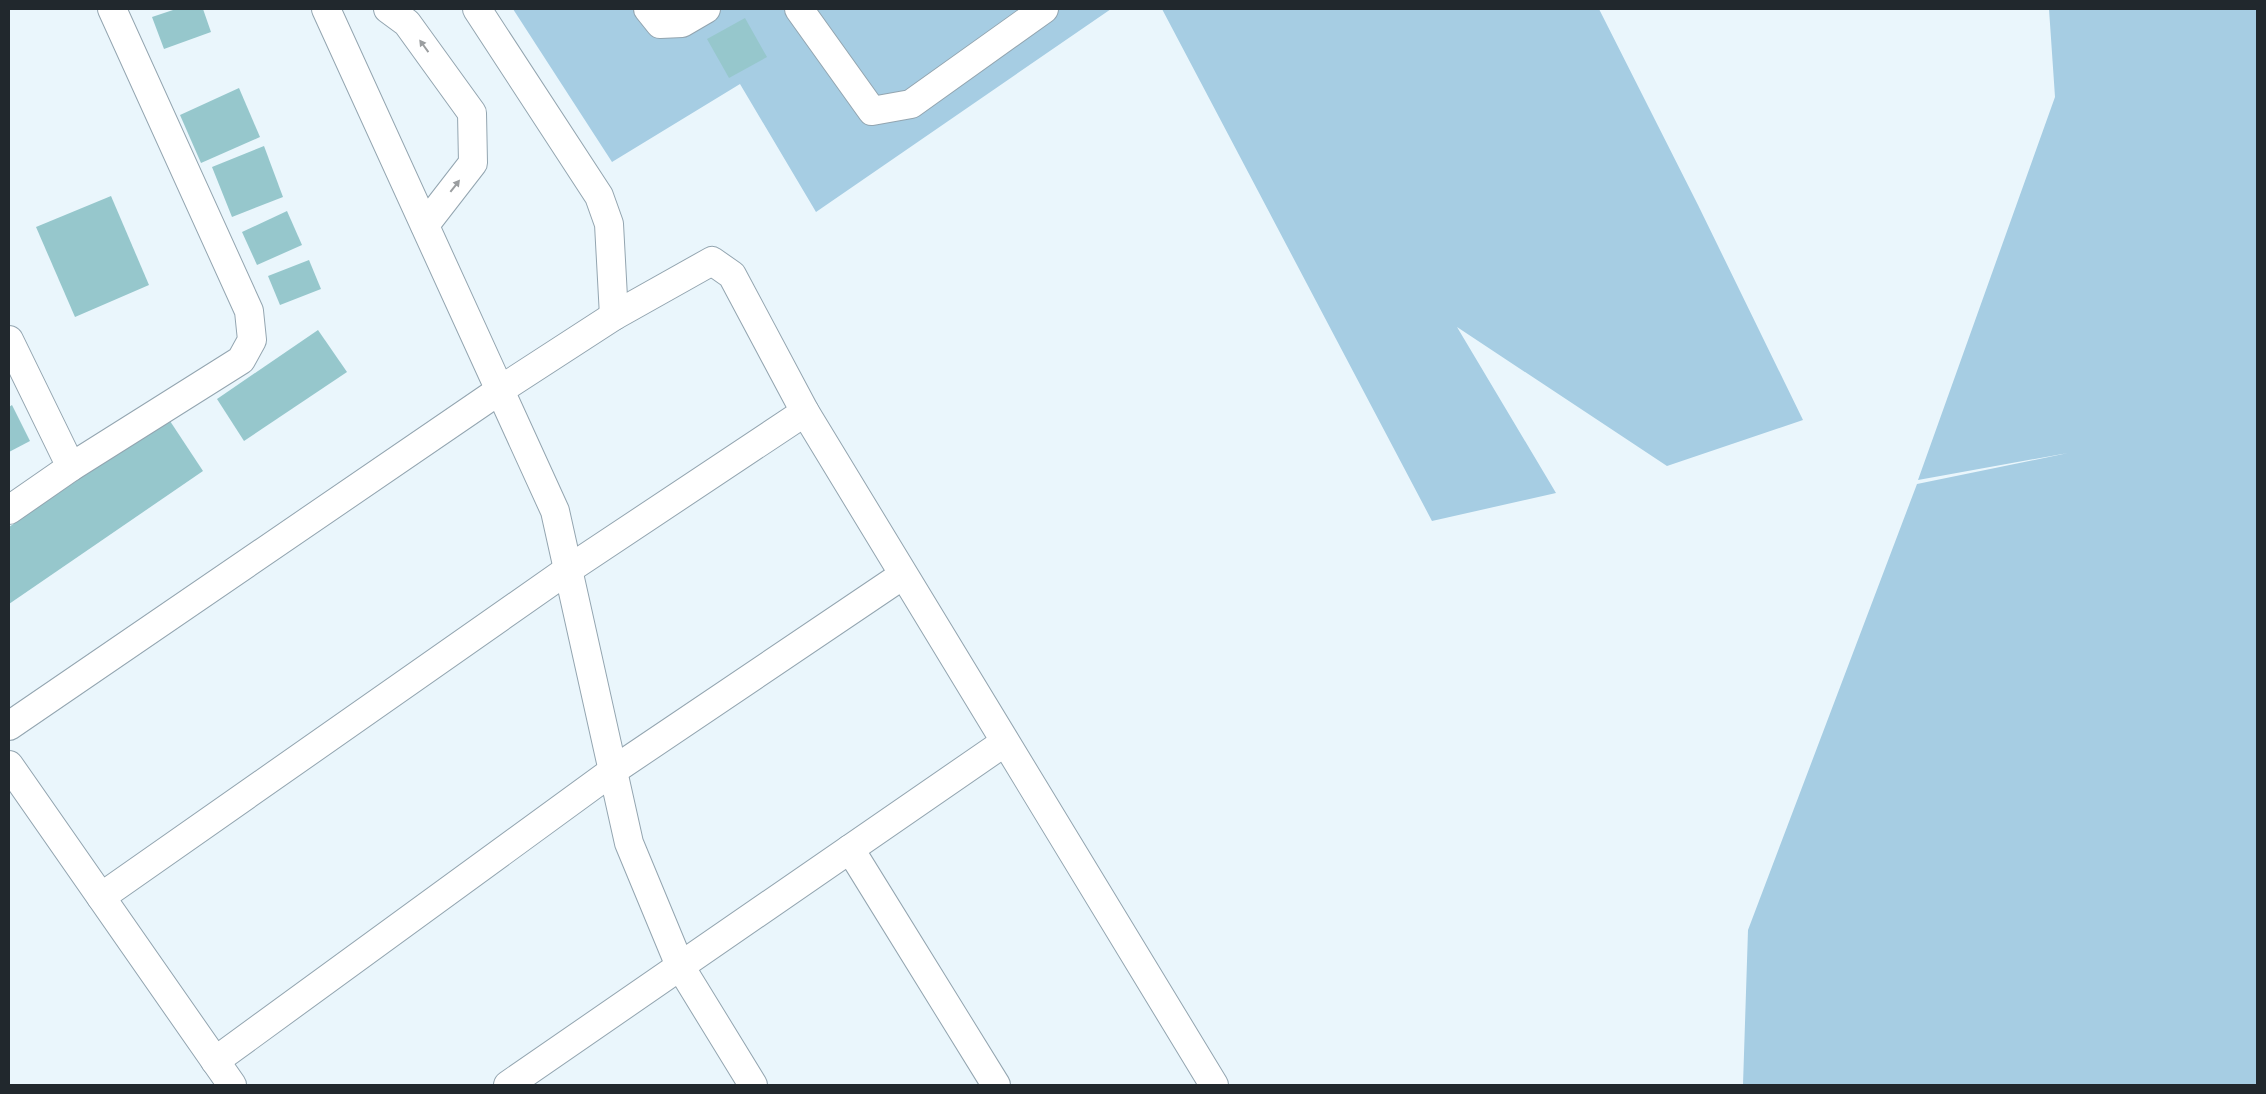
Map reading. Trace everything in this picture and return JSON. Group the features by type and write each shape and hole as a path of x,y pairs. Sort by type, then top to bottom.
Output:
{"street":[{"path":"9,510 71,467 240,360 252,340 248,311 112,9"},
{"path":"326,9 555,511 629,843 680,966 753,1085"},
{"path":"388,9 407,23 472,114 473,163 424,225"},
{"path":"477,9 599,196 609,224 614,316"},
{"path":"648,9 660,24 682,23 706,9"},
{"path":"799,9 872,111 911,104 1044,9"},
{"path":"9,726 500,390 614,316 712,261 732,275 805,412 1214,1085"},
{"path":"9,340 71,467"},
{"path":"101,897 569,569 805,412"},
{"path":"215,1061 614,770 903,575"},
{"path":"508,1085 1005,742"},
{"path":"9,765 232,1085"},
{"path":"850,849 996,1085"}],"shaded area":[{"path":"513,9 1111,9 816,212 740,84 612,162"},
{"path":"1162,9 1599,9 1698,205 1803,420 1667,466 1457,327 1556,493 1432,521"},
{"path":"2049,9 2257,9 2257,1085 1743,1085 1748,930 1917,484 2068,453 1918,480 2055,97"}],"building":[{"path":"176,9 203,9 211,32 164,49 152,17"},
{"path":"745,18 767,57 729,78 707,39"},
{"path":"239,88 260,137 201,163 180,115"},
{"path":"264,146 283,197 232,217 212,167"},
{"path":"111,196 149,285 75,317 36,227"},
{"path":"287,211 302,245 257,265 242,232"},
{"path":"309,260 321,289 280,305 268,276"},
{"path":"318,330 347,372 244,441 217,399"},
{"path":"12,405 30,441 9,452 9,407"},
{"path":"168,418 203,471 9,604 9,527"}]}
